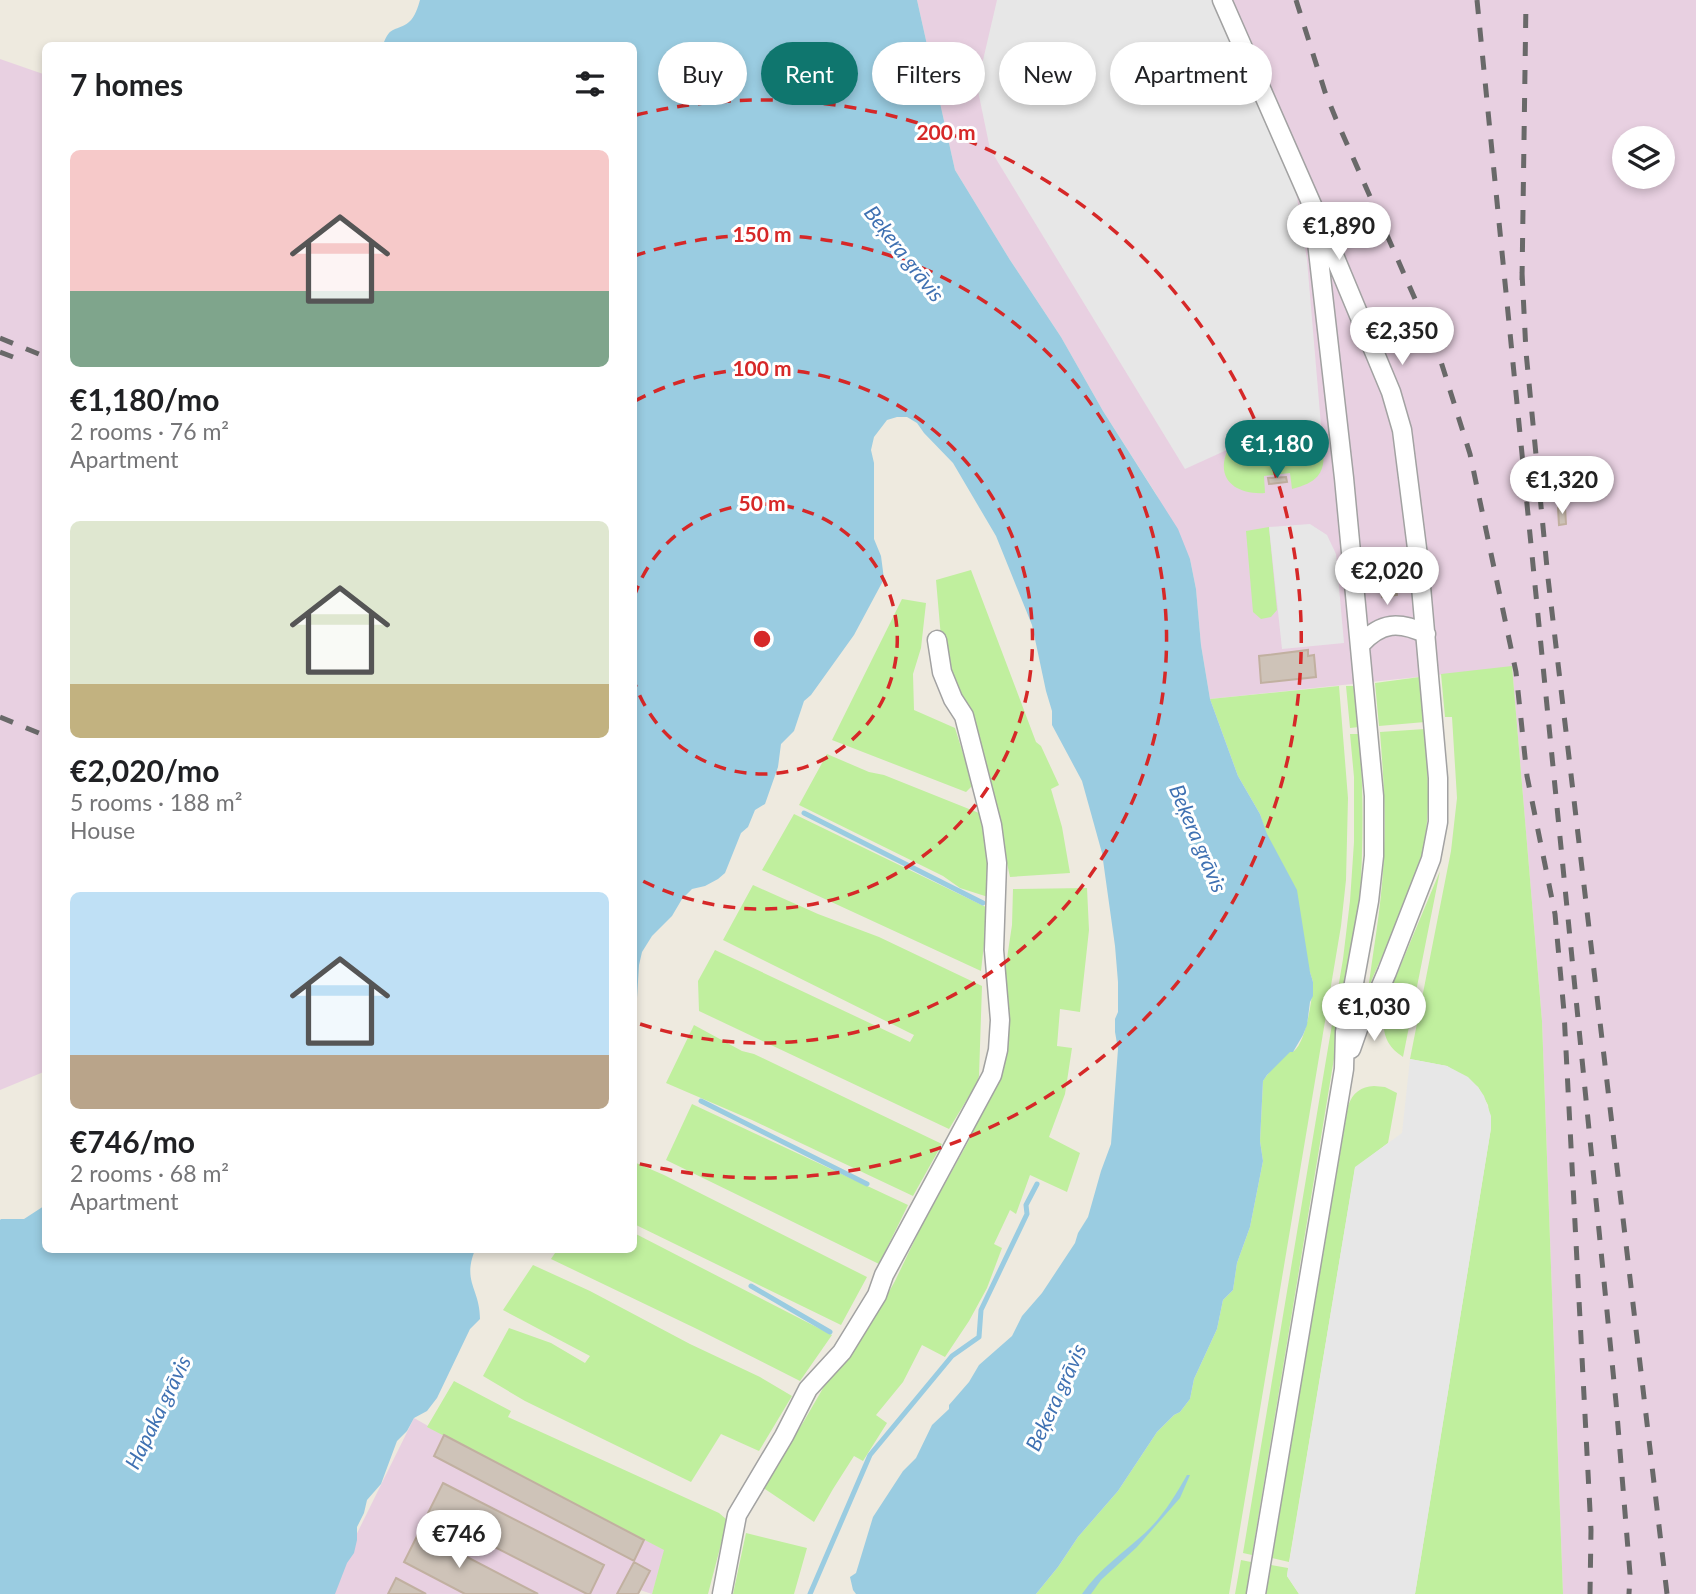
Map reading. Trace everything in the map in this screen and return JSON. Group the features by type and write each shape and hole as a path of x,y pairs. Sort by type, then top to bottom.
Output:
{"street":[{"path":"1222,0 1391,392 1402,430 1417,547 1438,778 1438,821 1431,859 1375,1000 1364,1012 1344,1069"},
{"path":"1256,1594 1344,1069 1345,1032 1370,901 1374,856 1374,796 1361,644 1313,207"},
{"path":"1361,644 1378,629 1398,625 1410,626 1426,634"},
{"path":"722,1594 737,1515 784,1436 808,1389 842,1352 877,1295 884,1275 992,1075 998,1050 1000,1020 994,950 997,863 992,825 964,716 953,699 942,672 937,640"}],"shaded area":[{"path":"917,0 1696,0 1696,1594 1563,1594 1542,1021 1512,667 1210,699 1190,559 1156,494 1103,411 1061,337 955,170 940,105 985,105 985,42 926,42"},
{"path":"997,0 1212,0 1231,42 1110,42 1110,105 1259,105 1295,185 1307,260 1322,437 1240,444 1185,469 990,149 981,105 985,105 985,52"},
{"path":"0,59 42,74 42,1073 0,1090"},
{"path":"1310,524 1327,535 1336,554 1344,643 1282,649 1269,527"},
{"path":"1410,1059 1447,1066 1468,1077 1484,1096 1491,1116 1415,1594 1299,1594 1287,1576 1355,1167 1402,1133"},
{"path":"414,1418 665,1550 652,1594 640,1590 638,1594 327,1594"}],"green space":[{"path":"1322,437 1324,457 1321,471 1303,486 1292,489 1290,473 1264,476 1265,493 1255,493 1237,488 1226,477 1224,460 1228,449 1240,444 1289,440 1291,460 1312,459 1310,438"},
{"path":"1269,527 1277,610 1271,617 1261,619 1253,612 1246,531"},
{"path":"971,570 1036,742 1041,746 1059,785 1051,789 1062,827 1070,873 1010,877 994,804 942,649 936,580"},
{"path":"902,599 926,603 921,648 913,674 914,710 955,728 973,785 966,792 832,740"},
{"path":"1512,666 1542,1021 1563,1594 1415,1594 1491,1128 1488,1105 1478,1087 1447,1066 1410,1059 1451,851 1457,798 1452,717 1445,717 1441,674"},
{"path":"1420,677 1425,722 1379,726 1375,683"},
{"path":"1339,686 1348,798 1346,880 1341,926 1229,1594 1036,1594 1078,1537 1118,1491 1157,1432 1180,1412 1190,1399 1194,1379 1217,1329 1223,1300 1233,1290 1237,1263 1250,1227 1263,1161 1260,1141 1263,1081 1282,1058 1298,1046 1310,1008 1313,982 1260,814 1238,776 1210,699"},
{"path":"1346,686 1354,686 1359,727 1350,728"},
{"path":"1425,729 1428,807 1422,853 1406,903 1370,984 1384,850 1380,732"},
{"path":"1350,734 1359,734 1361,755 1360,901 1252,1555 1243,1553 1343,959 1350,901 1354,777"},
{"path":"827,754 979,813 989,859 988,897 960,888 943,876 799,805"},
{"path":"794,814 988,908 981,971 762,870"},
{"path":"1440,871 1403,1057 1391,1047 1385,1034 1387,998"},
{"path":"753,885 879,937 982,986 979,1076 949,1129 699,1011 698,981 715,950 910,1042 914,1035 723,940"},
{"path":"1087,888 1089,930 1080,1012 1060,1009 1057,1046 1072,1048 1065,1094 1049,1137 1080,1153 1067,1192 1030,1175 1016,1214 1010,1210 994,1244 1002,1248 987,1288 969,1321 945,1357 922,1345 903,1382 876,1415 887,1423 863,1461 854,1456 814,1522 762,1487 826,1383 876,1315 968,1142 998,1075 1006,1003 1006,965 1012,925 1013,889"},
{"path":"694,1025 742,1051 754,1054 942,1144 913,1196 752,1120 666,1083"},
{"path":"1374,1086 1385,1087 1397,1093 1388,1143 1355,1168 1289,1562 1272,1558 1348,1106 1358,1091"},
{"path":"692,1104 908,1205 879,1264 666,1160"},
{"path":"637,1163 867,1277 841,1325 637,1225"},
{"path":"637,1235 832,1335 800,1381 551,1259 555,1253 637,1253"},
{"path":"533,1265 590,1291 792,1396 759,1451 721,1434 691,1482 525,1401 483,1376 509,1328 551,1343 585,1363 590,1356 503,1310"},
{"path":"454,1381 511,1411 508,1417 719,1513 726,1519 726,1525 708,1594 652,1594 664,1550 427,1427"},
{"path":"746,1533 807,1548 794,1594 733,1594"},
{"path":"1241,1560 1251,1562 1246,1594 1235,1594"},
{"path":"1271,1565 1288,1568 1287,1576 1299,1594 1266,1594"}],"water":[{"name":"Beķera grāvis","path":"420,0 917,0 926,42 872,42 872,105 940,105 955,170 1178,529 1190,559 1210,699 1238,776 1297,890 1313,996 1307,1025 1293,1052 1263,1081 1260,1141 1263,1161 1250,1227 1237,1263 1233,1290 1223,1300 1217,1329 1194,1379 1190,1399 1180,1412 1157,1432 1118,1491 1078,1537 1036,1594 856,1594 850,1577 856,1573 873,1517 903,1471 916,1458 932,1425 949,1409 949,1405 969,1382 979,1365 1012,1336 1022,1316 1042,1293 1075,1243 1088,1217 1111,1144 1118,1049 1115,1019 1118,1012 1118,982 1102,853 1082,781 1052,725 1052,711 1032,625 996,536 953,463 917,423 907,417 887,420 874,437 871,450 874,463 874,539 881,556 884,579 854,635 804,701 794,731 781,744 778,767 765,804 755,810 748,827 741,833 725,873 705,886 692,889 672,916 652,936 642,952 637,998 637,42 384,42 391,31 411,20"},
{"name":"Hapaka grāvis","path":"42,1207 42,1253 474,1253 470,1270 480,1319 470,1329 437,1398 427,1411 414,1418 397,1441 381,1484 367,1500 357,1527 354,1553 347,1563 335,1594 0,1594 0,1220 24,1219"},
{"path":"1187,1475 1190,1475 1180,1498 1137,1547 1101,1580 1091,1594 1082,1594 1104,1569 1157,1520"}],"building":[{"path":"1304,441 1305,452 1295,453 1294,442"},
{"path":"1286,477 1287,482 1269,484 1268,478"},
{"path":"1565,507 1566,524 1559,525 1558,508"},
{"path":"1394,563 1397,595 1382,597 1379,564"},
{"path":"1308,650 1308,656 1314,655 1316,677 1261,683 1259,656"},
{"path":"444,1435 644,1540 634,1561 434,1456"},
{"path":"443,1483 604,1565 590,1594 428,1513"},
{"path":"419,1532 538,1594 465,1594 404,1562"},
{"path":"634,1562 650,1571 638,1594 617,1594"},
{"path":"396,1578 426,1594 388,1594"}],"waterway":[{"path":"804,813 983,903"},
{"path":"701,1101 867,1184"},
{"path":"810,1594 870,1455 952,1356 979,1337 981,1310 1027,1214 1026,1205 1037,1184"},
{"path":"751,1286 830,1332"}],"railway":[{"path":"1296,0 1325,92 1437,349 1470,454 1516,672 1527,776 1555,914 1564,1012 1591,1530 1590,1594"},
{"path":"1477,0 1616,1402 1630,1574 1629,1594"},
{"path":"1522,280 1526,0"},
{"path":"1522,272 1526,352 1548,578 1667,1594"},
{"path":"0,338 42,355"},
{"path":"0,352 13,357"},
{"path":"0,717 42,734"}]}
